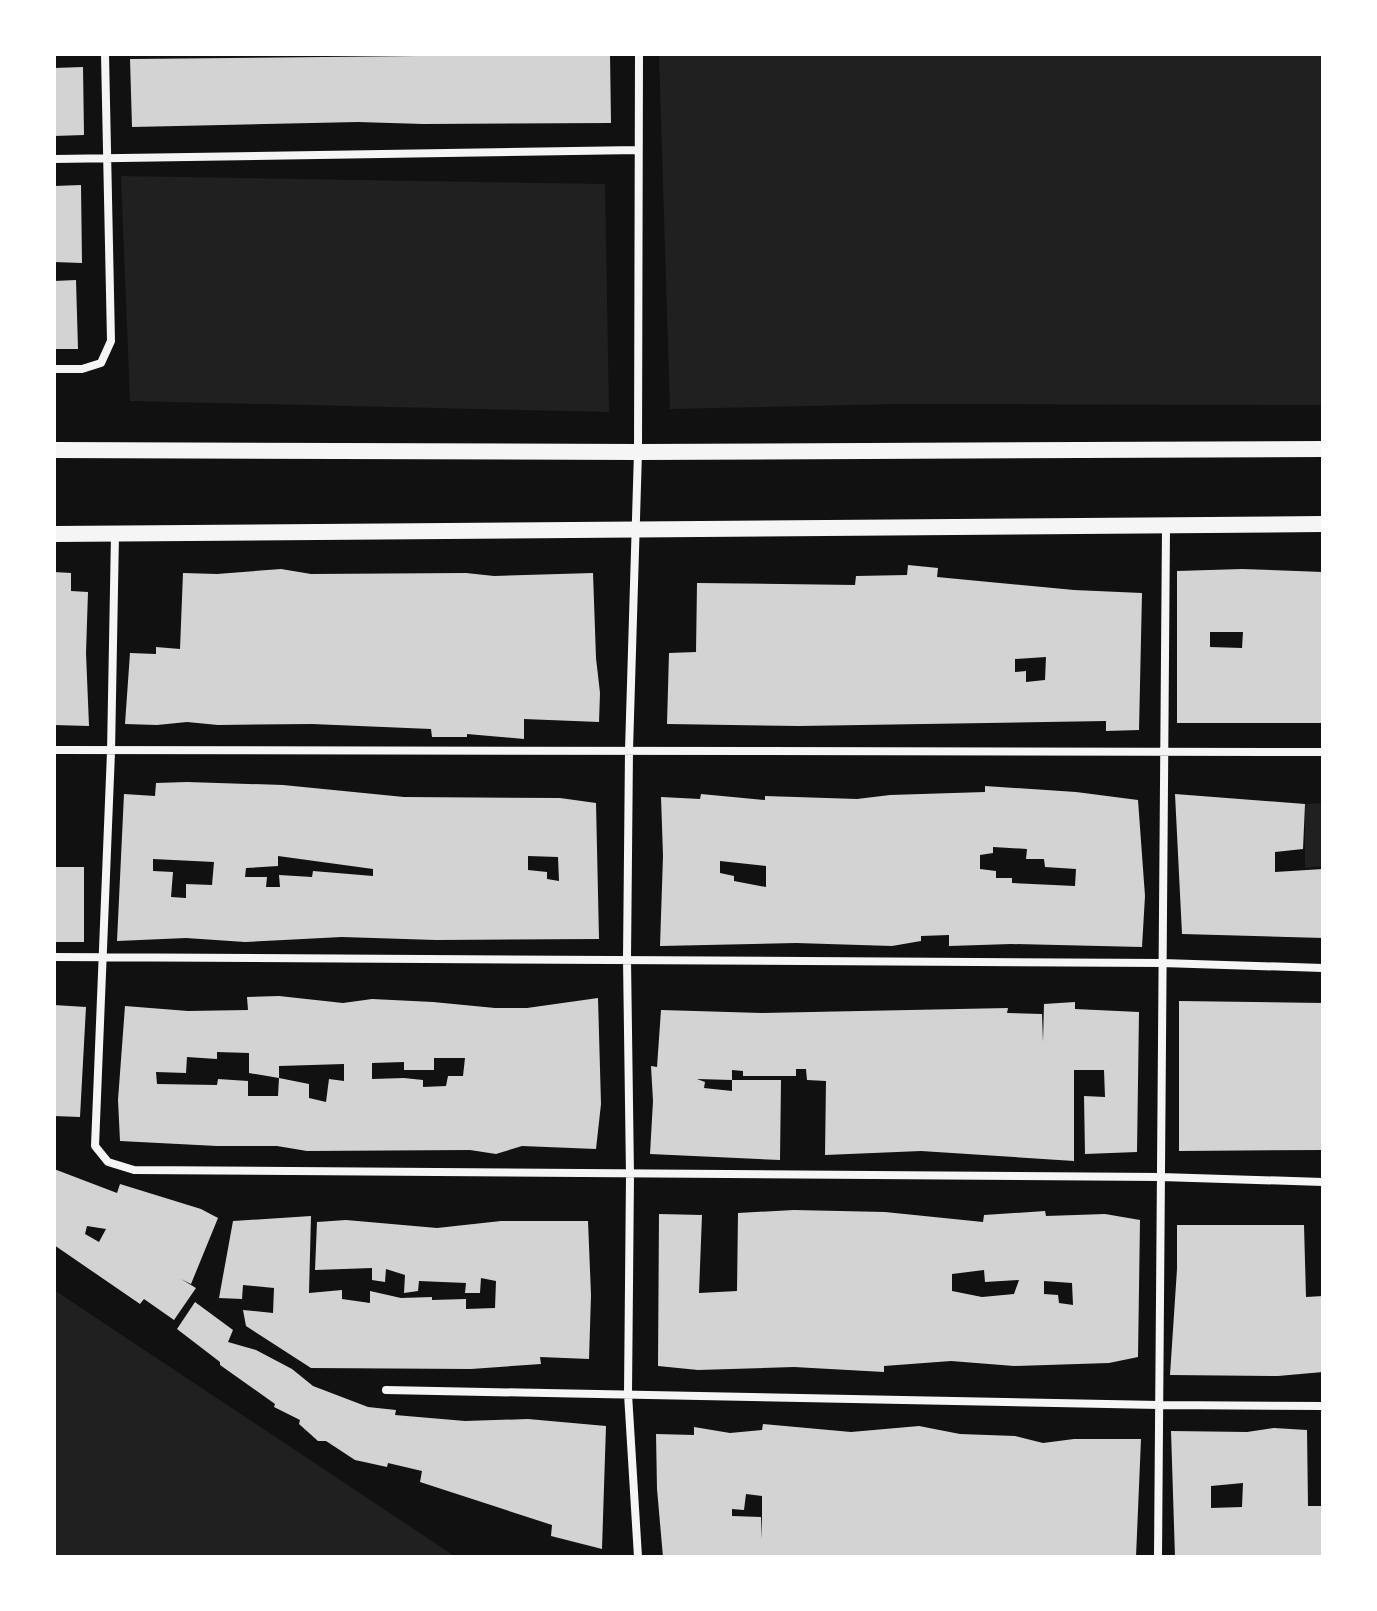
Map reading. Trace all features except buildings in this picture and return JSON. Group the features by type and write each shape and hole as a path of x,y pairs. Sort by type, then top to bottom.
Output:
{"main road":[{"path":"54,450 638,452 1323,449"},
{"path":"54,534 1323,524"}],"street":[{"path":"54,369 82,369 101,363 111,341 105,54"},
{"path":"638,1557 628,1394 630,1175 627,959 629,750 638,452 639,54"},
{"path":"54,159 638,150"},
{"path":"1158,1557 1166,527"},
{"path":"115,534 111,752 95,1146 108,1162 134,1170 1161,1177 1323,1182"},
{"path":"54,750 1323,752"},
{"path":"54,957 1162,963 1323,968"},
{"path":"386,1390 1323,1406"}],"shaded area":[{"path":"659,54 1323,54 1323,405 899,404 670,409"},
{"path":"121,176 605,184 609,412 130,401"},
{"path":"1323,803 1323,866 1305,868 1305,804"},
{"path":"54,1290 456,1557 54,1557"}]}
